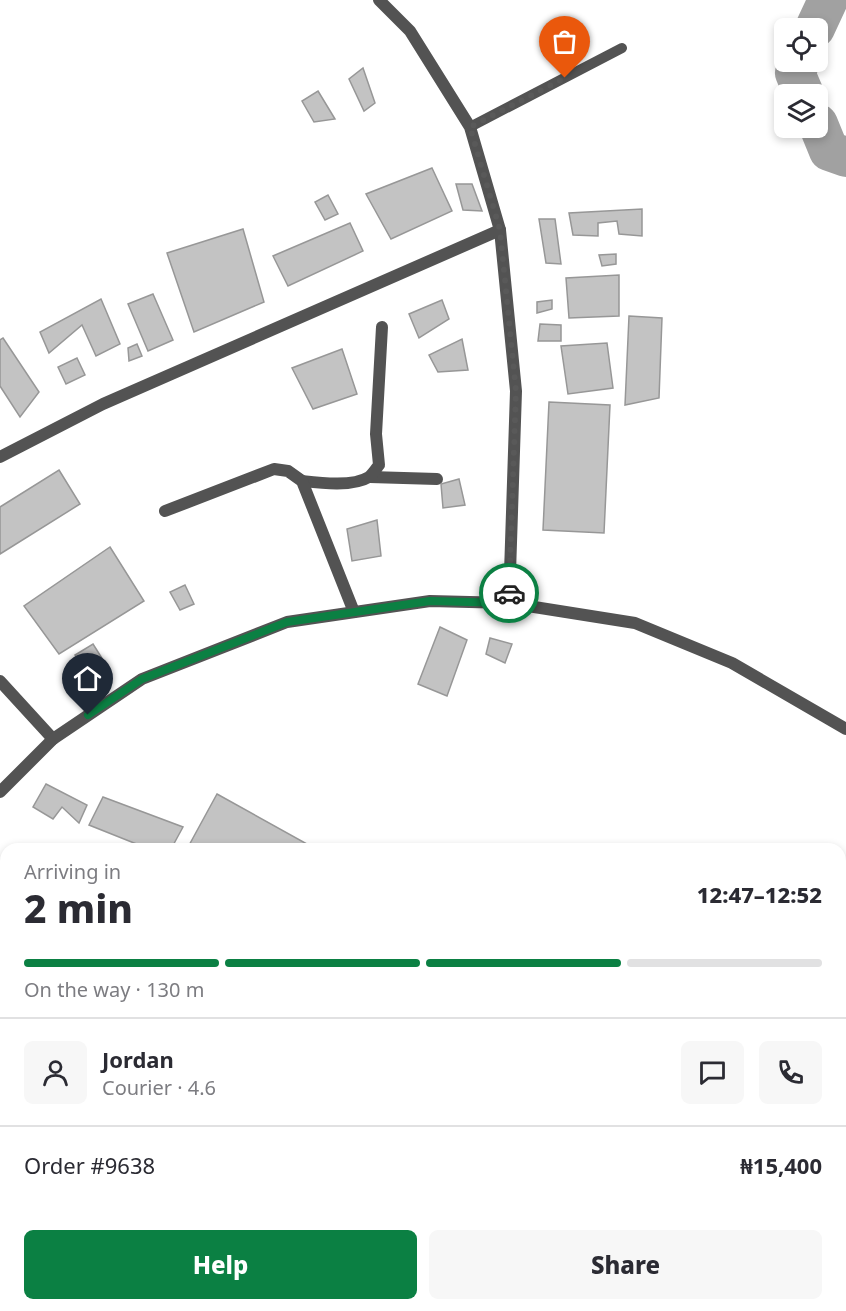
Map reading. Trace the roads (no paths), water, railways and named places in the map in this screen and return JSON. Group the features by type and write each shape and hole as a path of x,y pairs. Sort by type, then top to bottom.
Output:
{"street":[{"path":"379,0 410,31 470,127 500,230 516,391 509,603"},
{"path":"0,457 103,404 500,230"},
{"path":"370,477 379,465 376,434 381,327"},
{"path":"165,511 274,469 288,471 302,481 336,484 370,477 437,479"},
{"path":"302,481 354,612"},
{"path":"0,792 53,739 142,679 287,622 430,601 509,603 635,622 732,663 846,729"},
{"path":"0,681 53,739"}],"lane":[{"path":"470,127 622,48"}],"waterway":[{"path":"820,18 828,0"},
{"path":"795,72 800,84"},
{"path":"824,138 829,151 846,157"}]}
